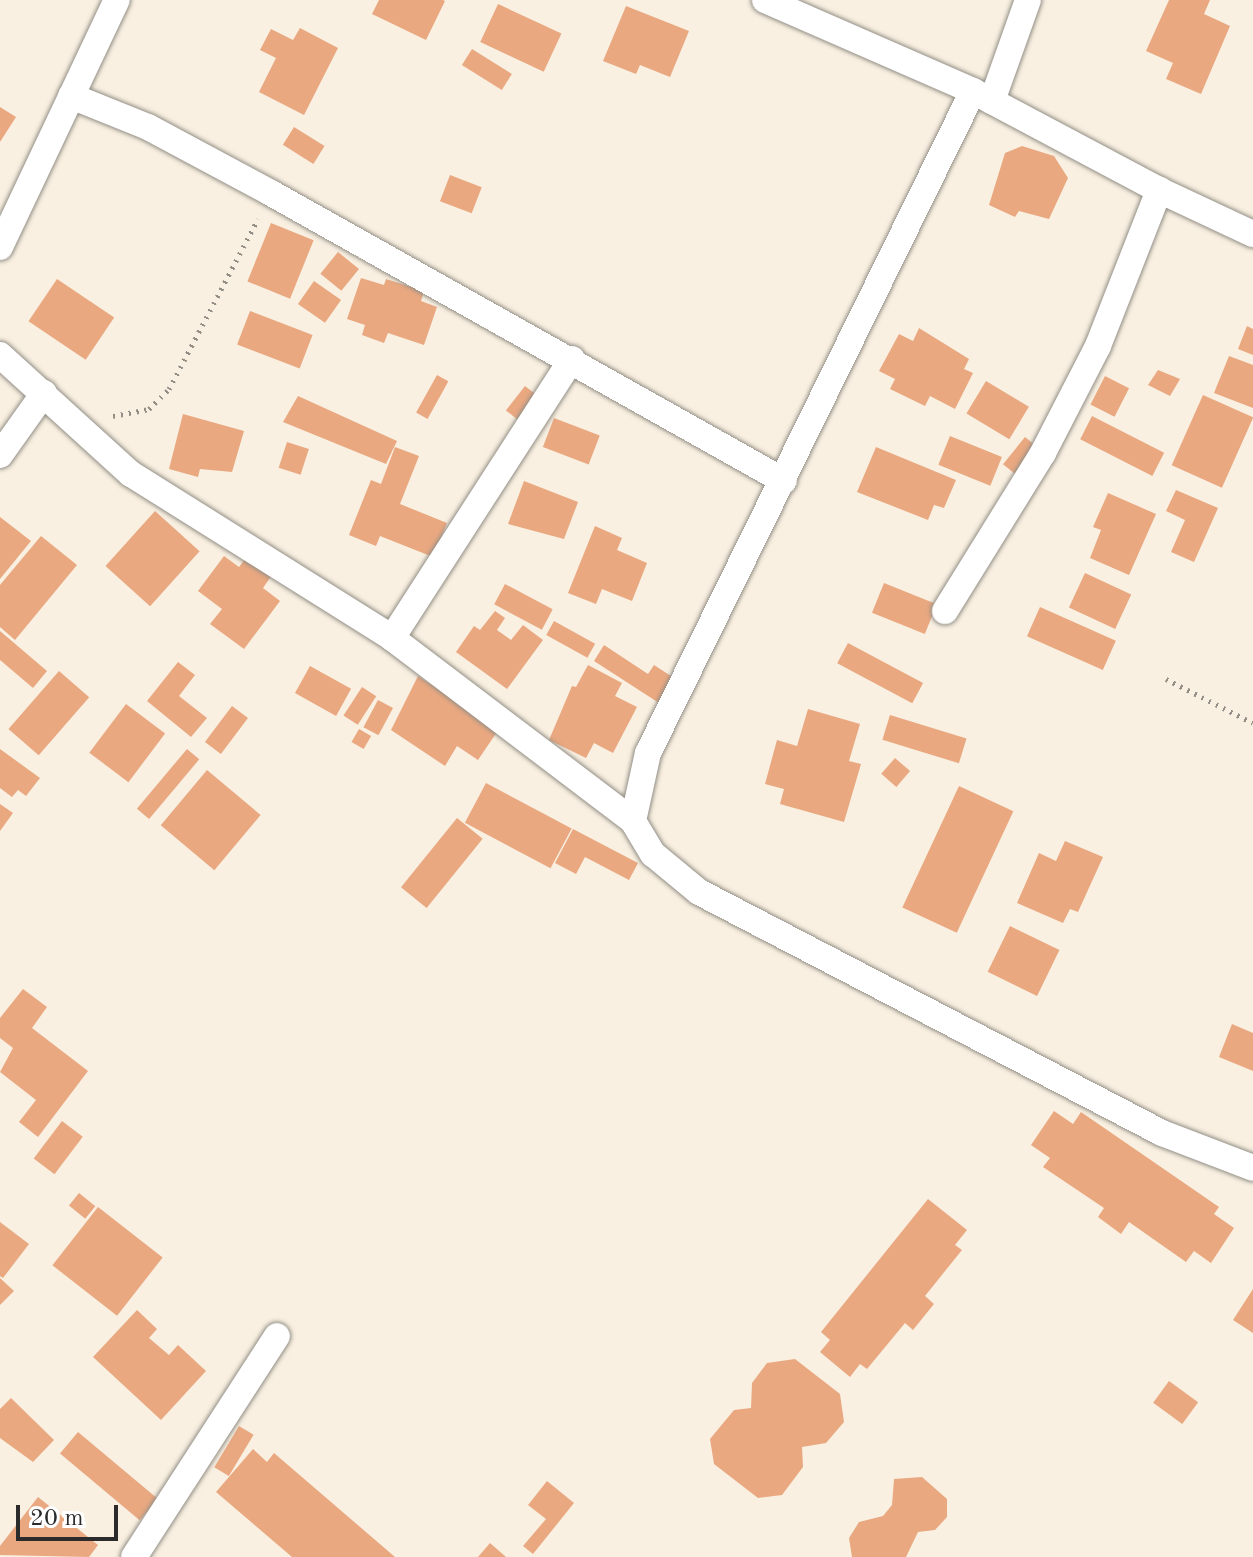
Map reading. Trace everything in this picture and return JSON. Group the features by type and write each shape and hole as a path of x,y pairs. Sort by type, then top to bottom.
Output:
{"street":[{"path":"0,247 117,0"},
{"path":"765,0 983,96 1159,190 1253,234"},
{"path":"633,821 648,753 983,96 1028,0"},
{"path":"71,96 148,127 271,193 572,359 784,481"},
{"path":"945,611 1043,453 1092,359 1133,268 1159,190"},
{"path":"0,355 70,419 180,509 392,638 633,821 653,854 699,892 1162,1133 1253,1168"},
{"path":"392,638 572,359"},
{"path":"0,455 44,393"},
{"path":"134,1557 277,1336"}],"path":[{"path":"70,419 138,414 169,389 187,363 271,193"},
{"path":"1166,679 1253,723"}],"building":[{"path":"379,0 445,1 426,40 372,14"},
{"path":"1169,0 1210,0 1204,14 1230,26 1201,94 1166,79 1173,63 1146,51"},
{"path":"498,4 561,34 544,72 480,42"},
{"path":"626,6 689,31 670,77 640,65 636,74 603,61"},
{"path":"300,28 338,48 304,115 259,92 276,58 260,50 271,29 293,40"},
{"path":"472,49 512,74 502,90 462,65"},
{"path":"0,107 16,117 0,142"},
{"path":"294,127 325,146 313,164 283,145"},
{"path":"1022,146 1054,156 1068,178 1049,219 1019,211 1015,217 989,205 1005,153"},
{"path":"450,175 482,187 472,213 440,201"},
{"path":"271,223 314,240 290,299 247,281"},
{"path":"338,252 359,269 341,291 320,274"},
{"path":"361,278 384,285 386,279 424,291 421,301 437,307 424,345 388,333 384,343 362,335 365,325 347,319"},
{"path":"57,279 114,318 86,360 28,321"},
{"path":"314,281 341,300 325,323 298,304"},
{"path":"250,311 313,335 300,369 237,345"},
{"path":"1247,326 1253,329 1253,355 1238,349"},
{"path":"919,328 969,359 964,369 973,373 955,409 930,396 925,406 890,389 895,379 879,371 899,334 913,341"},
{"path":"1229,356 1253,365 1253,408 1214,393"},
{"path":"1158,370 1180,379 1170,396 1148,385"},
{"path":"437,375 448,381 428,419 416,413"},
{"path":"1105,376 1129,388 1115,417 1090,405"},
{"path":"986,381 1029,407 1009,439 966,414"},
{"path":"525,386 539,397 520,422 506,410"},
{"path":"1203,395 1253,417 1222,488 1172,465"},
{"path":"298,396 397,441 386,464 283,422"},
{"path":"183,414 244,431 232,472 200,469 198,477 169,469"},
{"path":"1092,416 1164,453 1152,476 1080,439"},
{"path":"554,418 600,436 589,465 543,447"},
{"path":"950,436 1002,457 990,486 938,465"},
{"path":"1025,437 1041,450 1019,477 1003,464"},
{"path":"287,442 309,449 301,475 279,468"},
{"path":"395,447 419,456 400,504 447,523 433,557 380,536 376,546 349,535 371,480 381,484"},
{"path":"876,447 956,480 944,508 934,505 928,520 857,492"},
{"path":"524,481 578,502 564,539 508,524"},
{"path":"1176,490 1218,508 1194,562 1171,552 1185,520 1166,511"},
{"path":"1108,493 1156,514 1129,575 1090,558 1101,530 1093,527"},
{"path":"155,511 200,551 150,606 105,566"},
{"path":"0,517 31,541 0,579"},
{"path":"595,526 622,538 617,550 647,563 632,601 602,589 596,604 568,593"},
{"path":"41,536 77,565 15,640 0,627 0,585"},
{"path":"249,554 274,572 263,588 280,601 244,649 210,624 222,609 198,591 224,556 239,567"},
{"path":"1085,573 1131,595 1115,629 1069,607"},
{"path":"884,583 937,604 925,634 872,613"},
{"path":"505,584 553,609 542,630 494,604"},
{"path":"1040,607 1116,641 1103,670 1027,636"},
{"path":"495,611 505,618 497,630 511,640 523,625 543,640 507,689 456,652 474,626 480,630"},
{"path":"554,621 595,644 587,658 546,635"},
{"path":"0,631 47,671 33,688 0,660"},
{"path":"848,643 923,683 912,703 837,663"},
{"path":"604,645 648,674 654,665 674,678 659,703 594,661"},
{"path":"178,662 195,675 179,696 207,718 191,737 147,701"},
{"path":"588,665 622,683 615,696 637,707 613,753 594,743 586,758 549,740 572,686 576,687"},
{"path":"310,666 351,689 336,716 295,693"},
{"path":"59,671 89,697 39,755 8,729"},
{"path":"418,676 499,729 478,760 457,746 445,766 391,730"},
{"path":"362,687 376,696 358,725 343,716"},
{"path":"378,700 393,708 378,735 363,727"},
{"path":"126,704 165,733 128,782 89,753"},
{"path":"232,706 248,718 221,754 205,742"},
{"path":"808,709 860,724 849,761 861,764 844,822 780,804 784,789 765,784 777,740 797,746"},
{"path":"890,715 967,738 959,763 882,740"},
{"path":"359,729 371,736 364,749 352,742"},
{"path":"0,749 40,778 26,796 18,790 12,797 0,788"},
{"path":"187,749 199,759 149,819 137,809"},
{"path":"895,758 910,771 896,787 881,774"},
{"path":"207,770 261,815 214,870 161,825"},
{"path":"486,783 572,829 551,868 465,823"},
{"path":"959,786 1013,811 957,933 902,907"},
{"path":"0,804 13,813 0,831"},
{"path":"457,818 483,839 427,908 401,887"},
{"path":"573,829 638,863 629,880 585,857 576,874 555,863"},
{"path":"1065,841 1103,857 1078,912 1070,909 1063,923 1017,903 1039,853 1056,861"},
{"path":"1010,926 1059,950 1037,996 988,972"},
{"path":"23,989 47,1007 32,1028 88,1071 38,1137 19,1122 36,1100 0,1072 13,1048 0,1038 0,1018"},
{"path":"1232,1024 1253,1033 1253,1071 1219,1057"},
{"path":"1054,1111 1073,1124 1081,1112 1219,1207 1214,1214 1234,1228 1211,1263 1194,1251 1186,1262 1129,1222 1121,1234 1098,1217 1104,1208 1043,1167 1050,1158 1031,1145"},
{"path":"62,1121 83,1137 54,1174 34,1159"},
{"path":"79,1193 95,1206 85,1219 69,1205"},
{"path":"928,1199 967,1230 955,1245 962,1250 925,1296 934,1304 913,1330 905,1323 867,1369 860,1364 850,1377 820,1352 830,1340 821,1332"},
{"path":"98,1207 163,1257 117,1316 52,1265"},
{"path":"0,1222 29,1244 3,1278 0,1276"},
{"path":"0,1278 14,1291 0,1305"},
{"path":"1253,1289 1253,1333 1233,1320"},
{"path":"137,1310 157,1329 149,1338 169,1355 178,1345 206,1371 161,1420 93,1357"},
{"path":"795,1359 840,1394 844,1422 826,1443 802,1447 803,1467 782,1495 758,1498 714,1464 710,1439 734,1410 751,1408 752,1383 767,1363"},
{"path":"1169,1381 1198,1402 1182,1424 1153,1403"},
{"path":"11,1398 54,1440 33,1462 0,1438 0,1409"},
{"path":"239,1426 254,1435 229,1476 214,1467"},
{"path":"78,1432 158,1499 140,1520 60,1453"},
{"path":"253,1449 267,1462 274,1453 395,1557 292,1557 216,1492"},
{"path":"922,1477 947,1499 947,1517 935,1530 918,1532 906,1557 852,1557 849,1538 859,1522 883,1516 892,1505 894,1479"},
{"path":"547,1481 574,1503 533,1554 523,1546 546,1519 528,1505"},
{"path":"38,1497 98,1545 89,1557 0,1555 0,1546"},
{"path":"490,1543 506,1557 478,1557"}]}
